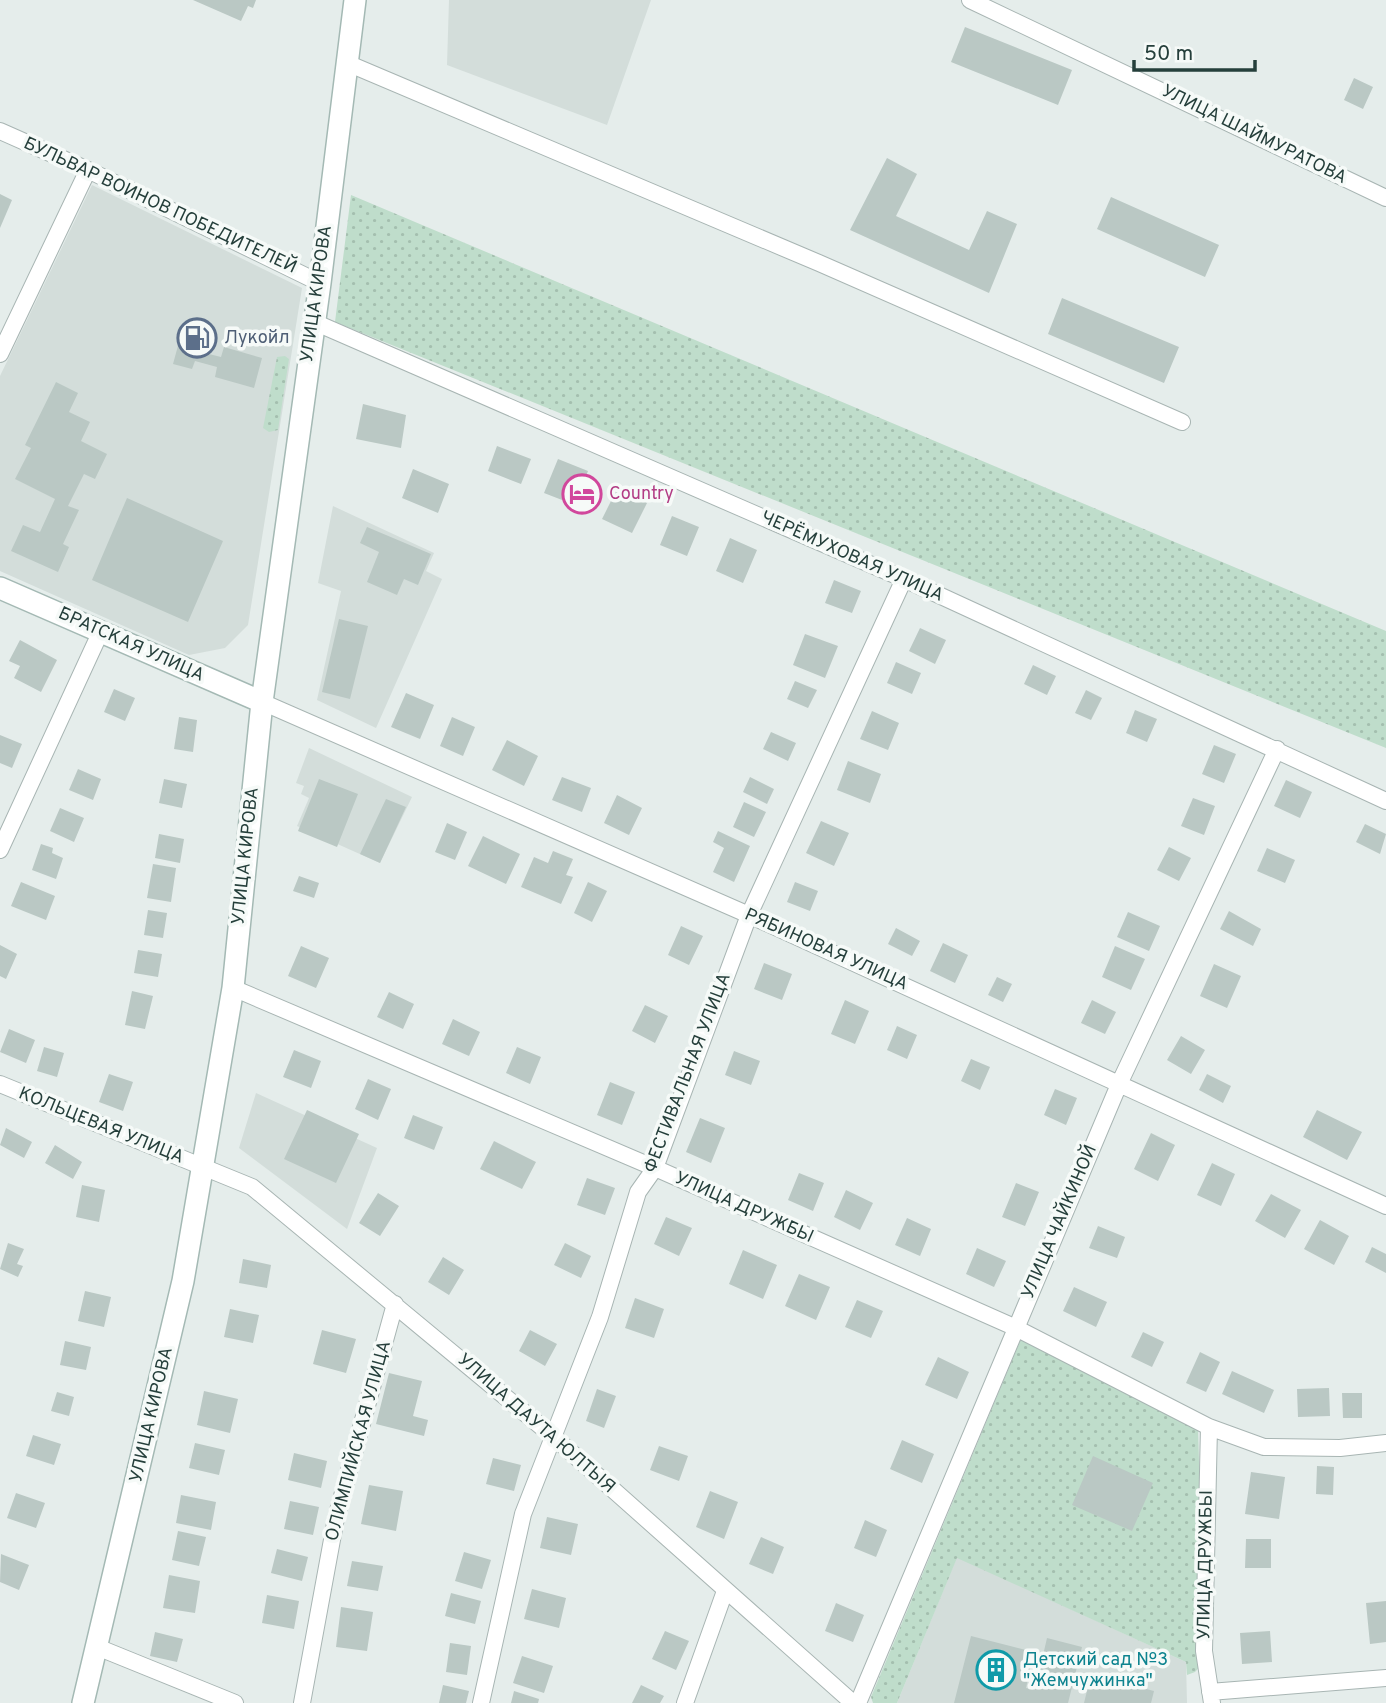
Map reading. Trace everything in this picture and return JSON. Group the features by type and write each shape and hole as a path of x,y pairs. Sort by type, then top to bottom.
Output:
{"main road":[{"name":"УЛИЦА КИРОВА","path":"83,1703 183,1281 233,988 262,702 320,282 355,0"},
{"name":"БРАТСКАЯ УЛИЦА","path":"0,588 262,702"}],"street":[{"name":"УЛИЦА ШАЙМУРАТОВА","path":"970,0 1386,198"},
{"path":"347,63 819,263 1182,422"},
{"name":"БУЛЬВАР ВОИНОВ ПОБЕДИТЕЛЕЙ","path":"0,131 88,170 320,282"},
{"path":"0,354 88,170"},
{"name":"ЧЕРЁМУХОВАЯ УЛИЦА","path":"314,322 904,579 1386,801"},
{"name":"ФЕСТИВАЛЬНАЯ УЛИЦА","path":"481,1703 523,1514 555,1438 561,1414 600,1317 638,1192 655,1168 749,915 904,579"},
{"path":"0,850 101,631"},
{"name":"РЯБИНОВАЯ УЛИЦА","path":"262,702 749,915 1120,1082 1386,1206"},
{"name":"УЛИЦА ЧАЙКИНОЙ","path":"856,1703 1120,1082 1277,749"},
{"name":"УЛИЦА ДРУЖБЫ","path":"233,988 655,1168 1014,1327 1209,1427 1264,1447 1340,1448 1386,1443"},
{"name":"КОЛЬЦЕВАЯ УЛИЦА","path":"0,1084 203,1167"},
{"name":"УЛИЦА ДАУТА ЮЛТЫЯ","path":"203,1167 252,1187 395,1304 555,1438 724,1591 856,1703"},
{"name":"ОЛИМПИЙСКАЯ УЛИЦА","path":"302,1703 336,1518 395,1304"},
{"name":"УЛИЦА ДРУЖБЫ","path":"1209,1427 1203,1651 1211,1697"},
{"path":"685,1703 724,1591"},
{"path":"97,1647 235,1703"},
{"path":"1211,1697 1386,1678"}],"shaded area":[{"path":"449,0 651,0 607,125 447,65"},
{"path":"92,185 302,288 248,625 225,648 189,655 0,571 0,376"},
{"path":"333,506 434,553 426,571 442,579 376,728 317,700 341,591 318,583"},
{"path":"309,748 412,797 380,863 297,826 309,798 301,794 304,786 296,783"},
{"path":"256,1093 377,1148 347,1229 239,1148"},
{"path":"957,1557 1186,1662 1187,1703 897,1703"}],"green space":[{"path":"351,195 1386,631 1386,748 335,322"},
{"path":"285,356 289,359 278,430 269,432 263,428 277,357"},
{"path":"1021,1339 1198,1428 1205,1661 1195,1672 1187,1675 1186,1662 957,1558 897,1703 873,1703 871,1697"}],"building":[{"path":"193,0 256,0 253,8 248,6 241,21"},
{"path":"965,27 1072,70 1058,105 951,62"},
{"path":"1354,78 1373,87 1363,109 1344,100"},
{"path":"887,158 917,174 896,216 969,250 987,211 1017,224 989,293 850,230"},
{"path":"0,194 12,200 0,228"},
{"path":"1111,197 1219,245 1205,277 1097,229"},
{"path":"1062,298 1179,347 1164,383 1048,334"},
{"path":"182,331 202,337 197,351 221,357 224,347 262,358 254,388 215,377 217,367 195,361 192,369 173,364"},
{"path":"56,382 78,393 69,412 90,422 81,441 107,454 95,479 84,474 68,506 79,510 63,544 69,547 58,572 11,551 23,525 40,532 55,499 15,479 31,448 25,445"},
{"path":"363,404 406,415 401,448 356,439"},
{"path":"497,446 531,459 521,484 488,471"},
{"path":"558,459 588,471 575,505 544,493"},
{"path":"413,469 449,484 438,513 402,498"},
{"path":"617,489 647,503 632,533 602,519"},
{"path":"127,498 223,541 188,622 92,580"},
{"path":"672,516 699,527 687,556 660,545"},
{"path":"367,527 431,554 418,585 404,579 397,595 367,582 379,552 360,543"},
{"path":"730,538 757,550 743,583 716,571"},
{"path":"834,580 861,591 852,613 825,603"},
{"path":"339,619 368,626 350,699 322,692"},
{"path":"920,628 946,640 935,664 909,651"},
{"path":"805,634 838,646 825,678 793,665"},
{"path":"20,640 57,660 41,692 14,678 20,666 9,661"},
{"path":"896,662 921,673 912,694 887,683"},
{"path":"1033,665 1056,676 1047,695 1024,684"},
{"path":"795,681 817,690 808,708 787,699"},
{"path":"114,689 135,698 125,721 104,712"},
{"path":"1086,690 1102,698 1091,720 1075,713"},
{"path":"406,693 434,705 420,739 391,727"},
{"path":"1135,710 1157,719 1147,742 1126,733"},
{"path":"872,711 899,723 888,750 860,739"},
{"path":"179,717 197,720 193,752 174,749"},
{"path":"452,717 475,727 463,756 440,746"},
{"path":"771,732 796,743 788,761 763,749"},
{"path":"0,735 22,744 12,768 0,763"},
{"path":"507,740 538,756 524,786 492,770"},
{"path":"1214,745 1236,754 1224,783 1202,774"},
{"path":"848,761 881,774 870,803 837,790"},
{"path":"78,769 101,779 93,800 69,790"},
{"path":"562,777 591,788 582,812 552,800"},
{"path":"750,777 774,789 767,804 743,792"},
{"path":"164,779 187,784 182,808 159,803"},
{"path":"319,779 358,794 337,847 298,831"},
{"path":"1286,780 1312,792 1300,818 1274,806"},
{"path":"617,795 642,808 629,835 604,823"},
{"path":"1193,798 1215,806 1204,835 1181,826"},
{"path":"386,799 406,807 380,863 360,854"},
{"path":"744,802 766,812 754,837 733,827"},
{"path":"60,808 84,818 74,842 50,831"},
{"path":"821,821 849,833 834,866 806,853"},
{"path":"447,823 467,832 455,860 435,852"},
{"path":"1365,824 1386,834 1380,854 1356,842"},
{"path":"718,831 750,846 734,882 713,872 724,848 713,842"},
{"path":"159,834 184,839 180,863 155,858"},
{"path":"483,836 520,854 506,884 468,866"},
{"path":"41,844 53,848 52,853 63,858 56,879 32,870"},
{"path":"1169,847 1191,858 1179,881 1157,870"},
{"path":"1267,848 1295,860 1285,883 1257,871"},
{"path":"553,851 573,859 566,875 573,877 561,904 521,887 534,857 548,863"},
{"path":"153,864 176,868 171,902 147,898"},
{"path":"299,876 319,883 314,898 293,891"},
{"path":"21,882 55,896 46,920 11,906"},
{"path":"588,882 607,891 592,922 574,913"},
{"path":"795,882 818,891 810,911 787,902"},
{"path":"148,910 167,913 163,938 144,935"},
{"path":"1229,911 1261,929 1253,946 1220,929"},
{"path":"1128,912 1160,926 1149,951 1117,937"},
{"path":"681,926 703,936 689,965 668,955"},
{"path":"896,928 920,941 912,956 888,944"},
{"path":"943,943 968,955 955,983 930,971"},
{"path":"0,945 17,954 6,979 0,976"},
{"path":"301,946 329,958 316,988 288,976"},
{"path":"1115,946 1145,959 1131,990 1102,977"},
{"path":"138,950 162,954 158,977 134,973"},
{"path":"764,963 792,974 782,1000 754,989"},
{"path":"1214,964 1241,976 1227,1008 1200,996"},
{"path":"997,977 1012,984 1003,1002 988,995"},
{"path":"132,991 153,996 145,1029 125,1025"},
{"path":"389,992 414,1004 403,1029 377,1017"},
{"path":"845,1000 869,1011 855,1044 831,1034"},
{"path":"1092,1000 1116,1012 1105,1034 1081,1023"},
{"path":"645,1005 668,1016 655,1043 632,1031"},
{"path":"453,1019 480,1032 469,1056 442,1044"},
{"path":"897,1026 917,1035 907,1059 887,1050"},
{"path":"9,1029 35,1040 26,1063 0,1052"},
{"path":"1181,1036 1205,1050 1191,1074 1167,1060"},
{"path":"44,1047 64,1053 57,1077 37,1071"},
{"path":"517,1047 541,1057 530,1084 506,1073"},
{"path":"294,1050 321,1061 311,1088 283,1077"},
{"path":"734,1051 760,1061 751,1085 725,1075"},
{"path":"971,1059 990,1067 980,1090 961,1081"},
{"path":"109,1074 133,1082 123,1111 99,1102"},
{"path":"1207,1074 1231,1086 1223,1103 1199,1090"},
{"path":"368,1079 391,1089 378,1120 355,1109"},
{"path":"610,1082 635,1092 622,1125 597,1115"},
{"path":"1055,1089 1077,1098 1066,1125 1044,1115"},
{"path":"307,1110 359,1134 336,1183 284,1159"},
{"path":"1317,1110 1362,1132 1347,1160 1303,1137"},
{"path":"413,1115 443,1127 434,1150 404,1138"},
{"path":"700,1118 725,1128 711,1163 686,1152"},
{"path":"6,1128 32,1142 24,1158 0,1145"},
{"path":"1151,1133 1175,1145 1158,1181 1134,1169"},
{"path":"494,1141 536,1162 522,1189 480,1169"},
{"path":"55,1145 82,1162 73,1179 45,1163"},
{"path":"1212,1163 1235,1174 1221,1206 1197,1195"},
{"path":"799,1173 824,1183 813,1211 788,1200"},
{"path":"587,1178 615,1188 605,1215 577,1205"},
{"path":"1016,1183 1039,1192 1025,1226 1002,1217"},
{"path":"82,1185 105,1190 99,1222 76,1217"},
{"path":"846,1190 873,1203 860,1230 834,1217"},
{"path":"378,1193 399,1206 380,1236 359,1223"},
{"path":"1271,1194 1301,1210 1285,1238 1255,1221"},
{"path":"666,1217 692,1228 679,1256 654,1244"},
{"path":"907,1218 931,1229 920,1256 895,1245"},
{"path":"1320,1220 1349,1236 1334,1265 1304,1249"},
{"path":"1098,1226 1125,1237 1117,1258 1089,1248"},
{"path":"8,1243 24,1249 17,1264 23,1266 18,1277 0,1269"},
{"path":"565,1243 591,1256 581,1278 554,1265"},
{"path":"1372,1247 1386,1254 1386,1273 1365,1262"},
{"path":"977,1248 1006,1261 994,1287 966,1274"},
{"path":"743,1250 777,1265 763,1299 729,1284"},
{"path":"443,1257 464,1270 449,1295 428,1282"},
{"path":"243,1259 271,1265 267,1288 239,1283"},
{"path":"799,1274 830,1287 816,1320 785,1306"},
{"path":"1074,1287 1107,1302 1096,1327 1063,1311"},
{"path":"85,1291 111,1297 104,1327 78,1321"},
{"path":"635,1298 664,1309 654,1338 625,1328"},
{"path":"857,1300 883,1311 871,1338 845,1327"},
{"path":"230,1309 259,1315 253,1343 224,1337"},
{"path":"322,1330 356,1339 346,1373 313,1364"},
{"path":"530,1330 557,1344 545,1366 519,1351"},
{"path":"1143,1332 1164,1342 1152,1367 1131,1357"},
{"path":"65,1341 91,1347 86,1370 60,1365"},
{"path":"1200,1352 1220,1362 1206,1392 1186,1383"},
{"path":"938,1357 969,1372 957,1399 925,1385"},
{"path":"1232,1371 1274,1390 1264,1413 1222,1394"},
{"path":"389,1373 422,1381 413,1416 428,1420 424,1436 376,1424"},
{"path":"1329,1388 1330,1416 1298,1417 1297,1389"},
{"path":"597,1389 616,1396 604,1428 586,1421"},
{"path":"204,1391 238,1399 230,1433 197,1425"},
{"path":"57,1392 74,1397 69,1416 51,1411"},
{"path":"1342,1393 1362,1393 1362,1418 1343,1418"},
{"path":"33,1435 61,1444 54,1465 26,1456"},
{"path":"902,1440 934,1454 922,1483 890,1469"},
{"path":"195,1443 225,1450 219,1475 189,1468"},
{"path":"659,1446 688,1456 679,1481 650,1470"},
{"path":"294,1453 327,1461 321,1488 288,1480"},
{"path":"1093,1456 1153,1483 1132,1531 1072,1505"},
{"path":"493,1458 521,1465 514,1491 486,1484"},
{"path":"1317,1466 1334,1467 1333,1495 1316,1494"},
{"path":"1251,1472 1285,1477 1279,1519 1245,1514"},
{"path":"369,1485 403,1491 396,1531 361,1524"},
{"path":"710,1491 738,1502 724,1539 696,1527"},
{"path":"16,1493 45,1503 36,1528 7,1518"},
{"path":"181,1495 216,1502 211,1530 176,1523"},
{"path":"290,1501 319,1507 313,1535 284,1529"},
{"path":"547,1517 578,1524 571,1555 540,1548"},
{"path":"865,1520 887,1530 876,1557 854,1548"},
{"path":"178,1531 206,1537 199,1566 172,1560"},
{"path":"761,1537 784,1547 773,1574 749,1564"},
{"path":"1246,1539 1271,1539 1271,1568 1245,1568"},
{"path":"277,1549 308,1557 302,1581 271,1573"},
{"path":"464,1552 491,1560 482,1589 455,1581"},
{"path":"1,1554 29,1565 19,1590 0,1582"},
{"path":"352,1561 383,1566 378,1591 347,1586"},
{"path":"169,1575 200,1581 195,1613 163,1608"},
{"path":"532,1589 566,1598 559,1628 524,1619"},
{"path":"451,1593 481,1601 475,1624 445,1616"},
{"path":"267,1595 299,1601 294,1629 262,1623"},
{"path":"1386,1601 1386,1642 1370,1644 1366,1603"},
{"path":"836,1603 864,1615 853,1642 825,1631"},
{"path":"341,1607 373,1612 367,1651 336,1647"},
{"path":"665,1631 689,1641 676,1670 652,1659"},
{"path":"1270,1631 1272,1662 1242,1664 1240,1633"},
{"path":"155,1632 183,1639 177,1662 150,1656"},
{"name":"Детский сад №3 \"Жемчужинка\"","path":"971,1636 1034,1652 1026,1688 1035,1690 1047,1638 1082,1647 1068,1703 954,1703"},
{"path":"450,1643 471,1646 467,1675 446,1672"},
{"path":"522,1656 553,1666 544,1693 513,1683"},
{"name":"Детский сад №3 \"Жемчужинка\"","path":"1091,1675 1154,1691 1151,1703 1084,1703"},
{"path":"443,1685 469,1691 466,1703 439,1703"},
{"path":"641,1685 664,1696 660,1703 632,1703"},
{"path":"514,1691 539,1699 538,1703 511,1703"}],"place":[{"name":"Лукойл","path":"197,338"},
{"name":"Country","path":"582,494"},
{"name":"Детский сад №3 \"Жемчужинка\"","path":"996,1670"}]}
